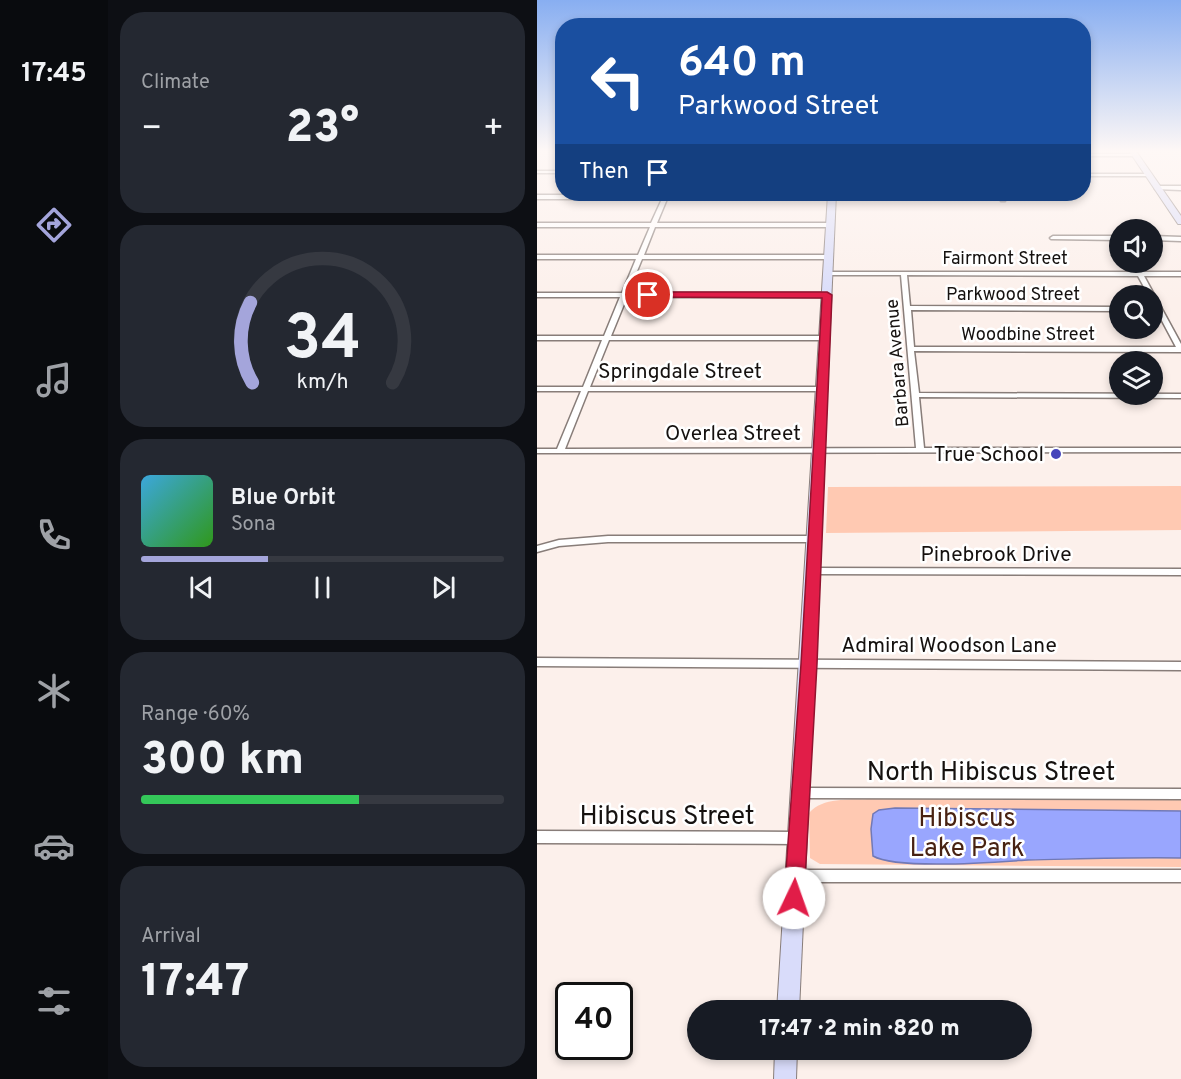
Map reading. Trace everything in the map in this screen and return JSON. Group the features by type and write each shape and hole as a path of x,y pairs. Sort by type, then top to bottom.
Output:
{"street":[{"path":"560,451 626,295 662,201"},
{"path":"789,1000 809,664 832,201"},
{"path":"1178,212 1181,222"},
{"path":"537,225 830,225"},
{"path":"1053,238 1109,238"},
{"path":"1163,238 1181,238"},
{"path":"537,257 829,257"},
{"name":"Fairmont Street","path":"828,273 1181,274"},
{"name":"Barbara Avenue","path":"904,273 920,450"},
{"path":"1140,274 1146,285"},
{"path":"537,295 827,295"},
{"name":"Parkwood Street","path":"907,308 1109,309"},
{"path":"1163,320 1181,350"},
{"path":"537,338 824,338"},
{"name":"Woodbine Street","path":"911,349 1181,350"},
{"name":"Springdale Street","path":"537,389 822,389"},
{"path":"915,395 1181,396"},
{"name":"Overlea Street","path":"537,451 1181,450"},
{"path":"537,549 559,543 608,539 814,539"},
{"name":"Pinebrook Drive","path":"812,571 1181,572"},
{"name":"Admiral Woodson Lane","path":"537,662 1181,666"},
{"name":"North Hibiscus Street","path":"800,793 1181,794"},
{"name":"Hibiscus Street","path":"537,837 797,838"},
{"path":"795,876 1181,876"},
{"path":"785,1079 786,1060"}],"green space":[{"path":"1181,486 1181,530 826,533 828,487"},
{"name":"Hibiscus Lake Park","path":"868,799 1181,799 1181,867 820,864 810,858 809,813 821,804 829,802"}],"water":[{"name":"Hibiscus Lake Park","path":"895,808 1181,811 1181,858 1028,860 947,864 903,863 885,860 873,856 871,829 873,814 879,810"}],"place":[{"name":"True School","path":"1056,454"}],"route":[{"path":"648,295 827,295 809,664 794,898"}]}
